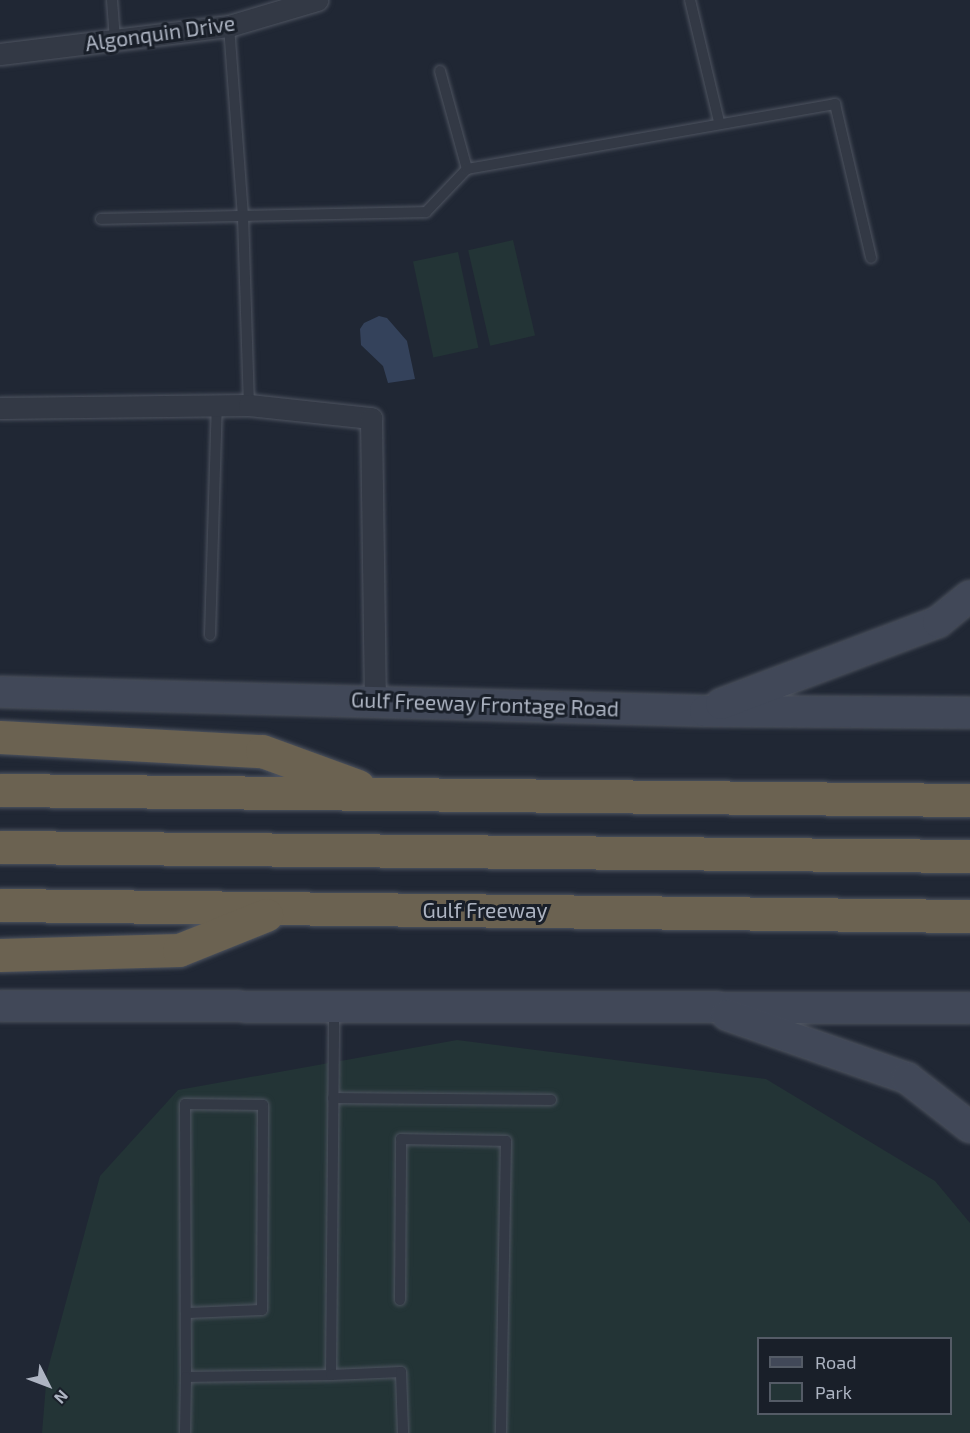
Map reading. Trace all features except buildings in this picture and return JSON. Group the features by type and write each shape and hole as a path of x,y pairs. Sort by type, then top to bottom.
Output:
{"highway":[{"path":"0,737 262,751 382,794"},
{"path":"0,790 970,800"},
{"path":"0,847 970,856"},
{"name":"Gulf Freeway","path":"0,905 970,916"},
{"path":"0,955 179,950 282,908"}],"main road":[{"path":"705,711 938,622 970,596"},
{"name":"Gulf Freeway Frontage Road","path":"0,692 705,711 970,713"},
{"path":"0,1006 970,1008"},
{"path":"704,1007 907,1078 970,1127"}],"street":[{"name":"Algonquin Drive","path":"0,54 229,26 317,0"},
{"path":"0,408 249,405 371,418 375,701"}],"lane":[{"path":"112,0 115,40"},
{"path":"690,0 718,122"},
{"path":"229,26 243,216 249,405"},
{"path":"440,71 467,169"},
{"path":"101,219 426,212 467,169 718,122 835,104 871,258"},
{"path":"210,635 217,405"},
{"path":"331,1375 334,1006"},
{"path":"333,1098 551,1100"},
{"path":"185,1433 185,1104 263,1105 262,1310 186,1313"},
{"path":"400,1300 401,1139 506,1141 501,1433"},
{"path":"186,1377 401,1372 403,1433"}],"green space":[{"path":"513,240 535,335 490,346 468,250"},
{"path":"458,252 478,348 433,357 413,262"},
{"path":"457,1040 766,1079 935,1181 970,1223 970,1433 42,1433 47,1372 100,1176 178,1090"}],"water":[{"path":"379,316 387,318 407,341 415,379 388,383 383,366 361,345 360,329 364,323"}]}
